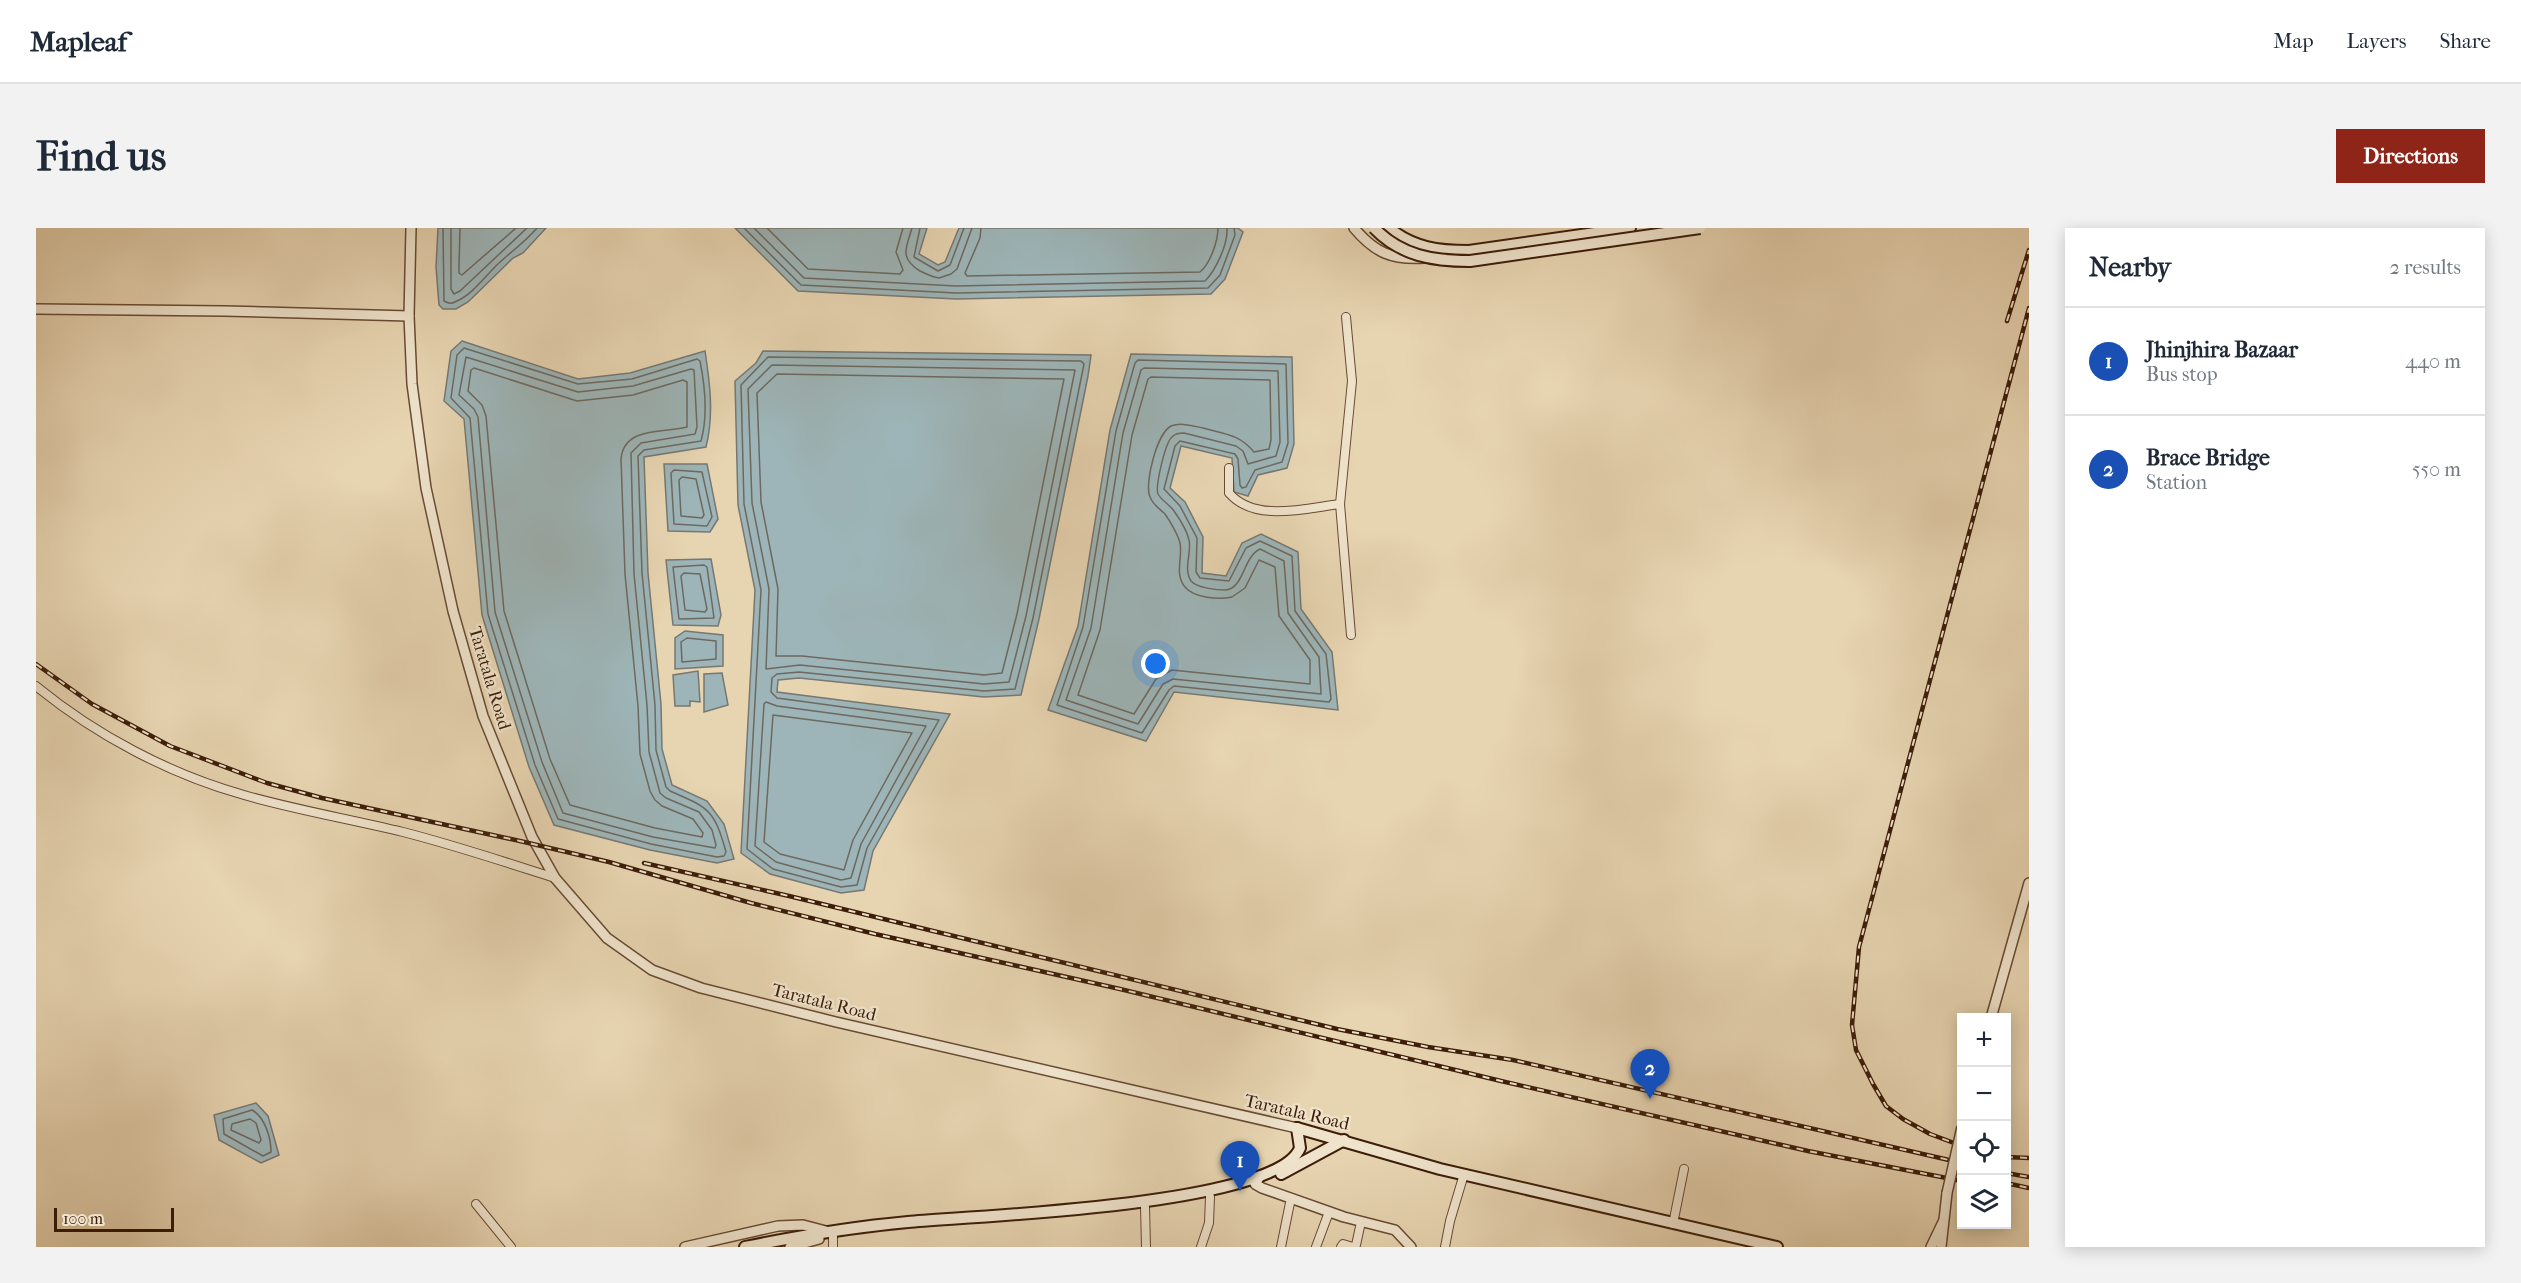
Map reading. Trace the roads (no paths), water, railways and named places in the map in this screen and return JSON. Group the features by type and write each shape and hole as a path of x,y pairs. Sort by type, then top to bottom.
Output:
{"main road":[{"path":"1374,228 1394,244 1413,254 1435,260 1470,261 1700,228"},
{"path":"1389,228 1417,245 1446,251 1469,251 1630,228"},
{"path":"745,1247 1134,1202 1208,1191 1258,1180 1288,1163 1299,1152 1301,1143 1297,1128"},
{"name":"Taratala Road","path":"1297,1128 1464,1174 1777,1247"},
{"path":"828,1239 914,1227 1144,1207 1210,1197 1293,1168 1344,1140"}],"street":[{"name":"Taratala Road","path":"411,228 409,316 412,384 426,488 453,611 483,716 532,837 555,878 607,938 635,960 675,980 836,1022 1297,1128"},
{"path":"1354,228 1387,255 1405,259 1514,253 1682,228"},
{"path":"36,309 409,316"},
{"path":"1346,317 1352,381 1340,504 1351,634"},
{"path":"1229,468 1229,493 1238,500 1263,511 1340,504"},
{"path":"36,686 63,709 116,741 195,779 243,795 402,832 555,878"},
{"path":"1992,1013 2029,883"},
{"path":"1941,1247 1947,1193 1957,1149"},
{"path":"1673,1224 1684,1169"},
{"path":"1445,1247 1464,1174"},
{"path":"1258,1180 1292,1198 1329,1212 1395,1230 1411,1247"},
{"path":"1201,1247 1209,1223 1210,1197"},
{"path":"1281,1247 1292,1198"},
{"path":"476,1204 511,1247"},
{"path":"1144,1207 1146,1247"},
{"path":"1316,1247 1329,1212"},
{"path":"1341,1247 1343,1244 1353,1247 1356,1245 1361,1222"},
{"path":"1931,1247 1943,1222"},
{"path":"685,1247 778,1226 803,1225 828,1239"},
{"path":"786,1242 802,1246 828,1239"}],"water":[{"path":"438,228 546,228 523,253 513,258 468,302 456,309 443,309 439,305 436,267"},
{"path":"735,228 927,228 919,254 938,265 945,262 959,228 1238,228 1243,232 1225,279 1211,294 956,299 798,291"},
{"path":"462,341 578,379 630,373 705,351 711,411 706,447 644,457 648,573 661,704 662,749 672,785 707,801 724,824 734,859 717,863 650,850 554,825 529,767 482,615 464,419 444,401 451,351"},
{"path":"763,351 1091,355 1039,619 1021,695 984,697 799,678 778,680 777,692 950,714 873,851 864,890 841,893 770,874 741,853 755,590 738,505 735,381 756,363"},
{"path":"1131,354 1292,357 1294,444 1287,468 1258,475 1248,496 1234,492 1232,458 1181,446 1170,488 1185,502 1203,537 1202,573 1226,576 1242,543 1261,534 1298,552 1301,609 1332,652 1338,710 1174,692 1146,741 1048,710 1078,626 1110,430"},
{"path":"664,464 707,464 718,519 710,532 668,531"},
{"path":"711,559 721,615 718,626 673,625 666,560"},
{"path":"685,631 723,635 723,666 675,669 675,638"},
{"path":"698,671 700,702 690,701 690,706 675,706 673,675"},
{"path":"722,673 728,705 704,712 704,674"},
{"path":"256,1103 268,1116 279,1155 261,1163 219,1140 214,1115"}],"railway":[{"path":"2007,321 2029,250"},
{"path":"1957,1144 1930,1134 1903,1119 1886,1106 1856,1050 1852,1025 1859,947 2029,308"},
{"path":"36,664 92,704 170,746 267,783 322,798 609,862 751,903 875,934 1120,989 1501,1081 1808,1151 1957,1180"},
{"path":"644,863 1337,1029 1428,1047 1513,1060 1957,1162"},
{"path":"2011,1157 2029,1158"},
{"path":"2011,1174 2029,1177"},
{"path":"2011,1184 2029,1188"}],"place":[{"name":"Brace Bridge","path":"1650,1099"},
{"name":"Jhinjhira Bazaar","path":"1240,1191"}]}
